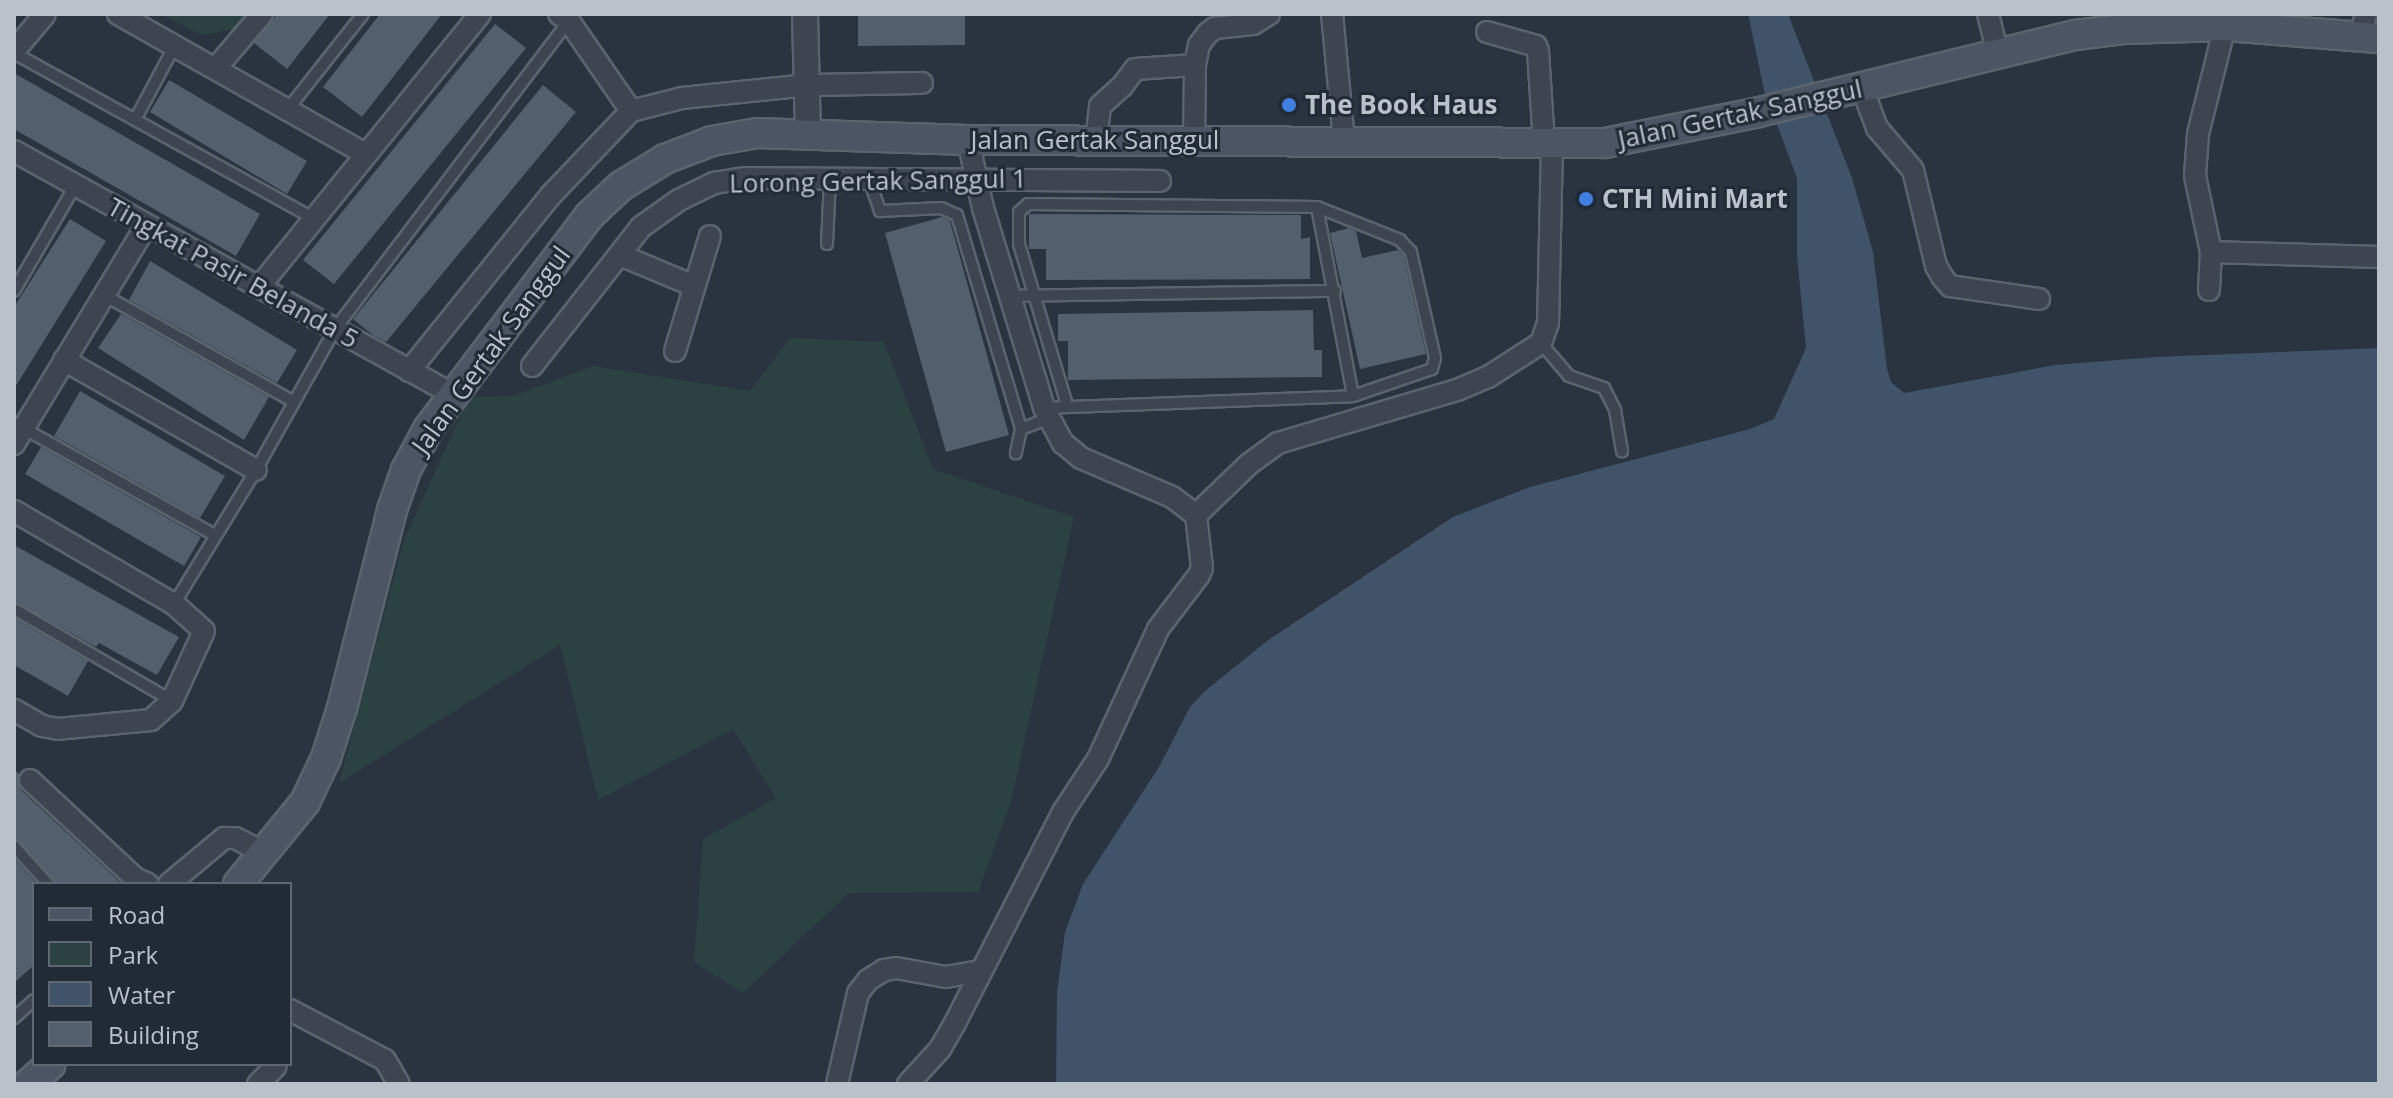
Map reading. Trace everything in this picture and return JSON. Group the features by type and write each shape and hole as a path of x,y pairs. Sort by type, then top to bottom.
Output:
{"main road":[{"name":"Jalan Gertak Sanggul","path":"240,882 266,854 305,802 326,758 342,708 392,510 406,470 452,394 571,240 621,186 665,159 712,141 757,133 968,140 1548,144 1649,137 2100,32 2232,22 2369,29"},
{"path":"28,1084 49,1066"}],"street":[{"path":"14,52 45,14"},
{"path":"118,14 364,153"},
{"path":"216,68 262,14"},
{"path":"259,287 364,153 480,14"},
{"path":"805,14 808,133"},
{"path":"1194,140 1195,65 1202,39 1215,28 1253,24 1269,14"},
{"path":"1332,14 1344,142"},
{"path":"1988,14 1998,54"},
{"path":"564,18 631,111"},
{"path":"2209,290 2211,252 2195,176 2198,134 2232,22"},
{"path":"1196,515 1249,464 1278,443 1457,390 1488,377 1541,343 1548,323 1548,144 1538,51 1536,46 1487,32"},
{"path":"1096,140 1100,106 1135,69 1195,65"},
{"path":"409,371 552,194 631,111 682,98 808,85 922,83"},
{"path":"1862,88 1877,128 1913,170 1936,266 1943,278 1950,286 2039,299"},
{"path":"908,1084 940,1049 1063,812 1089,776 1158,629 1202,568 1196,515 1172,497 1070,451 1047,413 968,140"},
{"name":"Tingkat Pasir Belanda 5","path":"14,151 452,394"},
{"name":"Lorong Gertak Sanggul 1","path":"532,366 641,227 679,200 714,183 746,178 1160,181"},
{"path":"17,432 146,226"},
{"path":"675,351 710,236"},
{"path":"2211,252 2379,257"},
{"path":"620,255 694,286"},
{"path":"64,360 256,470"},
{"path":"14,511 174,604 204,631 172,701 151,720 89,728 42,726 14,710"},
{"path":"30,780 135,878 144,882"},
{"path":"171,882 224,838 235,838 266,854"},
{"path":"837,1084 858,993 868,980 884,970 896,968 946,977 979,971"},
{"path":"292,1011 385,1060 399,1084"},
{"path":"258,1084 280,1069"}],"lane":[{"path":"288,109 363,14"},
{"path":"174,604 256,470 335,329 564,18"},
{"path":"135,120 175,45"},
{"path":"14,52 313,218"},
{"path":"827,244 830,179"},
{"path":"869,179 880,211 941,208 957,215 1021,429 1016,453"},
{"path":"14,291 75,186"},
{"path":"1021,429 1067,405 1353,396 1432,369 1435,358 1408,246 1317,207 1028,204 1019,212 1019,244 1067,405"},
{"path":"1317,207 1353,396"},
{"path":"1012,296 1335,291"},
{"path":"104,295 294,402"},
{"path":"1541,343 1569,376 1604,388 1615,410 1622,451"},
{"path":"17,432 216,536"},
{"path":"14,609 172,701"},
{"path":"14,846 46,882"},
{"path":"14,1016 32,1002"}],"green space":[{"path":"161,14 247,14 235,29 201,35"},
{"path":"790,338 884,342 933,469 1074,517 1011,802 978,892 849,893 743,993 694,962 703,839 776,798 733,729 598,800 560,645 339,783 404,540 469,397 513,396 593,366 750,391"}],"water":[{"path":"1748,14 1788,14 1852,178 1873,252 1887,369 1891,382 1904,393 2055,365 2155,357 2379,348 2379,1084 1056,1084 1057,992 1065,932 1083,884 1159,767 1190,707 1205,691 1267,641 1453,517 1530,487 1750,429 1774,419 1806,348 1797,256 1797,178 1764,90"}],"building":[{"path":"277,14 330,14 287,69 254,43"},
{"path":"380,14 442,14 362,117 323,87"},
{"path":"858,14 965,14 965,45 858,46"},
{"path":"495,24 526,48 334,284 303,260"},
{"path":"14,73 260,214 236,256 14,129"},
{"path":"169,80 307,161 287,194 150,112"},
{"path":"543,85 576,112 386,342 374,336 353,319"},
{"path":"1029,214 1301,215 1301,239 1310,237 1310,279 1046,280 1046,249 1029,249"},
{"path":"942,217 950,221 1009,435 946,452 885,233"},
{"path":"70,219 106,241 14,389 14,307"},
{"path":"1349,228 1356,231 1362,258 1398,250 1404,256 1426,354 1360,369 1330,233"},
{"path":"150,261 297,350 277,383 129,300"},
{"path":"1313,310 1314,350 1322,350 1322,377 1068,380 1068,341 1058,341 1058,314"},
{"path":"121,314 269,397 244,440 98,348"},
{"path":"80,391 225,476 200,518 54,436"},
{"path":"41,447 201,537 184,566 25,474"},
{"path":"14,545 179,637 157,675 99,643 96,647 14,601"},
{"path":"14,618 88,661 68,696 14,665"},
{"path":"14,769 19,774 21,790 120,882 54,882 14,838"},
{"path":"14,858 35,882 32,882 32,967 14,983"}],"place":[{"name":"The Book Haus","path":"1289,105"},
{"name":"CTH Mini Mart","path":"1586,199"}]}
